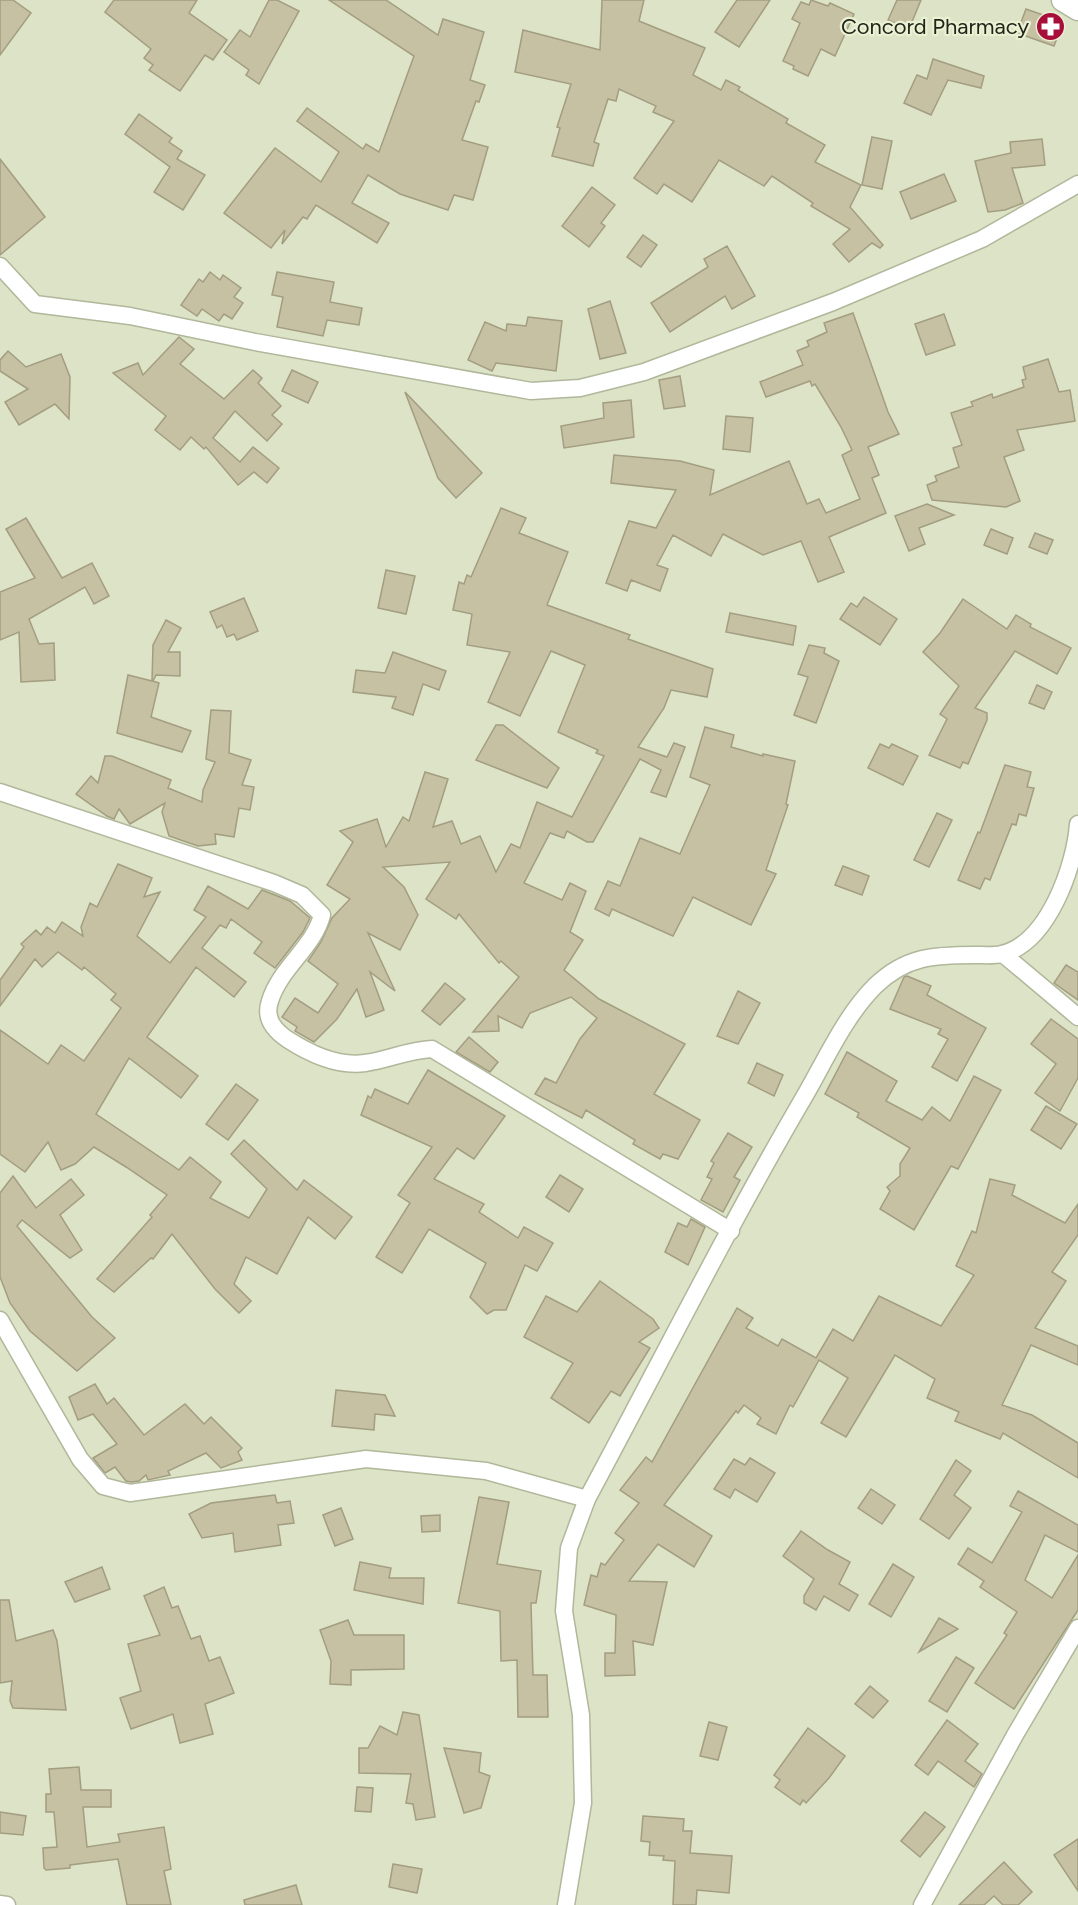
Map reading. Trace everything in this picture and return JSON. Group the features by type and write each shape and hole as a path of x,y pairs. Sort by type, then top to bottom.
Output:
{"street":[{"path":"1063,0 1078,9"},
{"path":"0,266 35,304 130,316 255,342 531,391 580,388 644,372 833,302 982,239 1078,184"},
{"path":"0,792 302,895 322,915 320,926 286,971 269,1001 269,1018 276,1031 307,1052 342,1063 364,1063 416,1050 432,1049 731,1230"},
{"path":"566,1905 583,1803 581,1715 564,1611 569,1548 587,1499 785,1130 853,1014 874,988 895,969 916,959 1003,954 1030,938 1052,910 1073,857 1078,824"},
{"path":"1003,954 1078,1017"},
{"path":"0,1320 80,1459 104,1486 130,1493 366,1459 486,1472 587,1499"},
{"path":"922,1905 1015,1735 1078,1628"},
{"path":"0,1904 7,1905"}],"building":[{"path":"0,0 13,0 31,13 0,55"},
{"path":"114,0 197,0 189,13 227,40 213,60 205,55 180,91 149,70 153,65 144,58 151,49 105,12"},
{"path":"269,0 277,0 299,11 259,84 246,75 249,70 224,52 240,30 250,37"},
{"path":"329,0 386,0 438,35 443,19 484,32 470,80 485,85 479,102 476,101 462,140 488,147 473,200 454,195 448,210 400,194 368,175 352,203 389,223 377,243 316,205 307,219 303,217 282,244 285,230 271,248 224,213 275,148 321,182 339,152 297,121 307,108 363,149 366,144 379,152 414,56"},
{"path":"602,0 644,0 639,21 705,48 693,75 721,90 726,80 740,87 738,90 788,119 786,123 825,145 815,162 861,185 850,207 883,245 880,248 872,243 849,262 833,244 850,229 811,206 813,203 772,176 764,186 719,160 692,202 664,184 657,194 634,178 674,121 653,112 656,106 619,89 616,101 608,99 594,142 599,144 593,166 552,156 560,128 557,127 571,84 515,72 523,30 600,50"},
{"path":"737,0 770,0 739,47 715,32"},
{"path":"811,0 828,6 830,3 854,14 835,56 821,49 808,76 783,61 800,23 792,19 801,2 809,5"},
{"path":"897,0 921,0 909,29 888,20"},
{"path":"1026,9 1063,22 1054,46 1017,33"},
{"path":"933,59 984,76 981,88 948,80 931,115 904,103 917,75 927,79"},
{"path":"139,114 172,138 169,142 182,151 177,159 205,175 183,210 154,192 170,167 125,134"},
{"path":"872,137 892,141 882,189 862,185"},
{"path":"1042,139 1045,165 1012,168 1023,203 1005,210 988,212 975,161 1011,153 1010,142"},
{"path":"0,159 45,217 0,255"},
{"path":"944,174 956,201 911,219 900,192"},
{"path":"592,187 615,205 601,223 605,226 589,247 562,226"},
{"path":"643,235 657,245 641,267 627,257"},
{"path":"727,246 755,296 732,309 725,296 670,332 651,303 708,267 704,259"},
{"path":"210,272 220,280 223,275 241,288 234,297 243,303 232,319 224,314 219,321 202,309 197,316 181,305 199,279 203,282"},
{"path":"277,272 334,282 330,302 362,308 359,325 327,320 323,336 277,327 283,297 272,295"},
{"path":"610,301 626,353 600,359 588,309"},
{"path":"853,313 888,412 899,434 868,447 879,475 872,478 886,513 829,537 844,572 818,582 801,541 763,555 723,534 711,556 673,535 657,565 668,569 660,591 631,580 627,591 606,583 629,521 656,528 676,490 611,483 614,455 680,461 714,470 710,495 789,461 807,504 819,499 826,513 860,499 842,455 852,450 815,384 812,386 810,381 766,397 760,382 803,365 797,351 809,346 807,341 827,332 824,323"},
{"path":"944,314 955,345 926,355 915,324"},
{"path":"528,317 562,321 556,371 496,363 492,371 468,360 485,322 506,331 507,324 526,326"},
{"path":"179,337 194,349 180,364 224,399 253,370 262,378 258,383 281,406 272,415 282,424 267,441 235,411 213,438 240,462 253,447 279,468 267,483 254,472 238,485 206,447 204,449 191,437 180,450 155,430 166,416 113,373 138,363 143,375"},
{"path":"8,351 26,367 61,354 70,377 69,419 55,404 19,425 5,402 28,389 0,371 0,360"},
{"path":"1048,359 1059,392 1070,390 1075,421 1017,430 1024,450 1004,457 1020,501 1006,507 932,500 927,485 937,481 935,476 959,467 953,448 962,445 951,413 973,406 971,402 992,394 993,398 1024,387 1022,380 1026,379 1023,367"},
{"path":"292,370 318,382 308,403 282,391"},
{"path":"680,376 685,406 664,409 659,380"},
{"path":"405,392 482,473 456,498 438,478"},
{"path":"631,400 634,437 564,448 561,426 604,418 603,403"},
{"path":"726,416 753,418 750,452 723,449"},
{"path":"927,504 954,515 919,528 925,544 909,551 895,516"},
{"path":"501,508 526,518 519,533 568,552 547,605 630,635 628,639 713,669 707,697 671,690 664,708 638,747 667,757 674,743 685,747 666,797 651,792 661,770 640,759 593,842 587,842 567,831 564,838 550,833 524,883 562,900 570,883 586,891 570,932 583,940 564,970 599,999 685,1044 654,1094 700,1120 678,1159 663,1154 660,1159 633,1144 635,1140 586,1110 582,1118 535,1094 545,1078 556,1083 580,1039 597,1018 571,997 530,1013 522,1028 498,1016 499,1031 473,1032 519,977 501,961 499,963 459,914 456,919 426,899 450,862 383,867 404,887 418,915 400,950 368,933 395,991 370,972 384,1010 366,1017 357,989 337,1019 314,1042 295,1031 297,1027 282,1017 295,998 318,1013 338,984 308,961 321,942 332,918 350,899 327,885 353,842 340,831 377,819 386,847 403,817 409,821 425,772 448,779 433,827 452,821 461,844 480,836 496,872 511,844 520,848 537,802 572,817 604,756 596,753 598,750 558,732 585,665 551,651 520,716 488,702 510,652 467,645 472,614 453,610 459,582 464,584 467,575 471,577"},
{"path":"26,518 62,578 92,563 109,596 94,604 85,587 29,619 39,644 54,643 55,680 21,682 19,632 0,640 0,592 35,578 6,529"},
{"path":"991,529 1013,538 1007,554 984,545"},
{"path":"1035,533 1053,540 1047,554 1029,547"},
{"path":"386,570 415,576 406,614 378,608"},
{"path":"864,597 897,619 880,645 840,619 851,603 857,607"},
{"path":"244,598 258,631 237,640 234,634 227,637 222,625 217,628 210,612"},
{"path":"963,599 1007,629 1016,615 1031,624 1030,627 1071,648 1057,674 1015,651 975,708 987,713 987,720 968,764 963,762 960,768 929,755 947,719 940,714 959,686 923,652 940,633"},
{"path":"730,613 796,626 793,645 726,632"},
{"path":"166,620 181,628 168,652 180,652 180,676 156,675 153,681 159,683 151,717 191,731 182,752 117,733 128,675 152,681 153,645"},
{"path":"809,645 825,648 824,653 839,661 816,723 794,715 808,677 798,674"},
{"path":"393,652 446,671 439,690 423,684 413,715 392,708 396,697 353,692 356,670 385,673"},
{"path":"1037,685 1052,692 1044,709 1029,703"},
{"path":"211,710 231,711 229,753 251,760 242,785 254,787 250,810 239,808 234,837 215,834 216,844 198,846 169,836 162,812 165,803 130,824 119,809 114,819 76,794 91,776 98,783 105,756 112,756 171,780 168,788 202,802 203,790 215,762 206,759"},
{"path":"496,725 503,725 559,768 547,788 476,760"},
{"path":"705,727 734,735 731,747 763,756 763,754 795,761 786,804 788,805 766,870 776,874 751,925 693,897 673,936 612,909 609,916 595,909 608,881 620,886 640,838 680,854 710,785 690,777"},
{"path":"880,744 889,748 892,744 918,756 903,785 868,768"},
{"path":"1005,765 1031,772 1027,787 1034,788 1026,816 1019,814 1016,825 1012,824 990,880 985,878 980,889 958,880 978,832 980,833"},
{"path":"937,813 952,820 929,867 914,860"},
{"path":"118,864 152,878 144,897 160,892 137,936 170,963 206,917 194,910 208,886 248,909 262,890 290,901 310,918 303,932 275,968 254,953 262,942 231,919 226,928 220,925 202,948 246,982 234,997 196,967 147,1037 198,1076 181,1098 129,1058 96,1114 179,1170 190,1157 221,1182 210,1198 249,1218 267,1189 231,1154 244,1140 297,1190 304,1180 352,1217 335,1239 308,1217 277,1274 246,1257 234,1284 251,1301 239,1313 215,1289 172,1234 153,1259 151,1258 114,1292 97,1279 152,1217 150,1215 167,1195 126,1167 94,1147 75,1164 61,1170 48,1142 25,1172 0,1154 0,1030 48,1064 61,1045 84,1061 121,1008 111,1000 116,994 84,967 82,970 58,952 42,967 35,959 0,1006 0,980 24,947 21,944 36,930 41,935 47,927 55,933 62,922 83,936 81,927 90,903 97,907"},
{"path":"843,866 869,876 862,895 835,885"},
{"path":"1066,965 1078,972 1078,1000 1054,983"},
{"path":"907,976 931,986 927,995 986,1028 957,1081 932,1067 948,1039 938,1034 941,1029 890,1009 904,977"},
{"path":"445,983 465,999 440,1025 422,1011"},
{"path":"738,991 760,1003 738,1044 717,1036"},
{"path":"1051,1019 1078,1039 1078,1078 1060,1111 1035,1093 1056,1064 1031,1044"},
{"path":"469,1037 498,1062 490,1072 456,1052"},
{"path":"847,1052 897,1081 886,1101 922,1120 932,1107 950,1121 974,1076 1001,1090 958,1169 951,1166 914,1230 880,1209 890,1191 887,1187 900,1176 900,1164 910,1148 857,1117 859,1113 825,1094"},
{"path":"757,1063 783,1075 774,1096 748,1083"},
{"path":"428,1070 505,1116 474,1159 457,1148 434,1179 484,1204 479,1212 518,1238 524,1227 553,1243 537,1271 525,1265 506,1310 494,1310 487,1314 470,1297 486,1263 429,1229 402,1273 376,1257 410,1203 398,1195 432,1147 361,1115 368,1096 371,1098 375,1089 408,1104"},
{"path":"236,1084 258,1100 228,1140 206,1124"},
{"path":"1046,1106 1077,1124 1061,1149 1031,1130"},
{"path":"728,1133 752,1147 734,1177 740,1180 723,1212 701,1200 712,1179 707,1177 714,1163 711,1161"},
{"path":"560,1175 583,1189 569,1212 546,1197"},
{"path":"13,1176 36,1208 71,1179 84,1195 60,1215 82,1250 70,1258 22,1220 17,1226 92,1317 115,1338 77,1371 30,1331 10,1303 0,1277 0,1193"},
{"path":"990,1179 1015,1185 1012,1195 1065,1223 1078,1204 1078,1235 1052,1272 1066,1281 1035,1328 1078,1346 1078,1365 1031,1345 1002,1405 1032,1415 1078,1443 1078,1478 1003,1433 1000,1439 955,1421 959,1412 927,1398 935,1379 895,1355 846,1437 821,1423 848,1378 819,1360 793,1407 790,1405 776,1434 757,1424 761,1418 744,1405 738,1413 736,1411 664,1505 712,1536 694,1567 658,1544 629,1581 667,1582 653,1645 633,1641 635,1675 605,1676 605,1653 615,1653 616,1615 584,1605 591,1575 597,1577 601,1563 605,1565 624,1540 615,1533 639,1503 620,1490 646,1457 652,1462 737,1308 753,1318 746,1328 778,1346 782,1339 816,1358 833,1329 853,1341 879,1296 941,1326 974,1275 956,1266 972,1231 976,1233"},
{"path":"691,1219 705,1227 688,1265 665,1252 678,1223 687,1227"},
{"path":"600,1281 653,1319 659,1328 639,1342 650,1348 620,1396 611,1391 589,1423 551,1398 573,1363 524,1337 546,1296 577,1312"},
{"path":"95,1384 107,1404 114,1398 144,1435 185,1404 204,1424 211,1417 242,1448 238,1452 242,1460 221,1468 206,1453 168,1471 170,1475 148,1480 146,1475 139,1481 131,1482 126,1481 115,1467 105,1473 93,1458 117,1444 93,1414 78,1420 69,1397"},
{"path":"336,1390 385,1395 395,1416 375,1414 374,1430 332,1426"},
{"path":"750,1458 775,1473 757,1502 735,1489 730,1498 714,1489 734,1459 745,1465"},
{"path":"956,1460 971,1471 954,1495 971,1508 949,1539 920,1519"},
{"path":"871,1489 895,1505 882,1524 858,1508"},
{"path":"1018,1491 1078,1525 1078,1552 1045,1535 1025,1580 1052,1598 1078,1555 1078,1610 1014,1709 975,1683 1007,1635 1004,1633 1017,1612 980,1587 984,1581 958,1564 968,1548 992,1563 1022,1512 1010,1506"},
{"path":"275,1495 277,1503 290,1501 294,1523 278,1525 281,1545 235,1552 233,1533 202,1538 189,1514 211,1503"},
{"path":"479,1497 509,1502 497,1564 541,1571 536,1603 531,1603 533,1675 547,1675 548,1717 518,1717 517,1660 501,1661 500,1611 458,1603"},
{"path":"341,1508 353,1539 335,1546 323,1515"},
{"path":"440,1515 440,1531 422,1532 421,1516"},
{"path":"801,1531 850,1562 839,1584 858,1595 849,1611 824,1596 816,1610 804,1603 804,1596 814,1579 783,1556"},
{"path":"360,1562 391,1568 389,1578 424,1578 423,1604 354,1590"},
{"path":"893,1564 914,1577 891,1617 869,1604"},
{"path":"102,1567 110,1589 75,1602 65,1582"},
{"path":"164,1587 172,1608 178,1606 191,1639 200,1636 209,1661 220,1657 234,1693 205,1704 213,1734 180,1743 173,1714 131,1729 120,1698 141,1691 128,1644 160,1635 144,1596"},
{"path":"0,1600 9,1600 16,1641 53,1630 57,1641 66,1710 13,1708 10,1701 12,1681 0,1683"},
{"path":"939,1618 958,1629 919,1652"},
{"path":"348,1620 354,1635 404,1635 404,1669 351,1670 351,1685 330,1684 331,1661 320,1630"},
{"path":"956,1657 974,1668 947,1712 929,1701"},
{"path":"870,1686 888,1701 873,1718 855,1704"},
{"path":"403,1712 419,1715 435,1817 416,1820 413,1804 406,1803 411,1774 359,1773 359,1748 368,1748 380,1726 397,1735"},
{"path":"947,1720 978,1744 965,1761 982,1774 974,1787 938,1761 928,1775 915,1765"},
{"path":"709,1722 727,1727 718,1760 700,1756"},
{"path":"808,1728 845,1756 829,1778 806,1803 803,1800 800,1805 775,1787 780,1780 774,1775"},
{"path":"444,1748 481,1753 479,1772 490,1776 481,1808 464,1813"},
{"path":"79,1767 81,1790 111,1790 111,1807 83,1807 87,1847 120,1842 118,1834 164,1827 171,1869 164,1871 171,1905 127,1905 118,1859 70,1865 70,1868 46,1870 44,1868 43,1848 57,1847 54,1812 46,1812 46,1794 51,1794 49,1769"},
{"path":"357,1787 373,1788 371,1812 355,1811"},
{"path":"0,1812 26,1816 23,1835 0,1833"},
{"path":"925,1812 945,1827 920,1857 901,1841"},
{"path":"643,1816 684,1819 683,1831 692,1831 690,1853 732,1856 729,1893 697,1890 696,1905 673,1905 675,1861 663,1860 664,1856 649,1855 650,1842 641,1841"},
{"path":"1078,1839 1078,1891 1054,1855"},
{"path":"1004,1862 1032,1892 1018,1905 1003,1905 994,1896 984,1905 959,1905"},
{"path":"393,1864 422,1869 417,1893 389,1887"},
{"path":"296,1885 302,1905 245,1905 244,1900"}],"place":[{"name":"Concord Pharmacy","path":"1050,26"}]}
